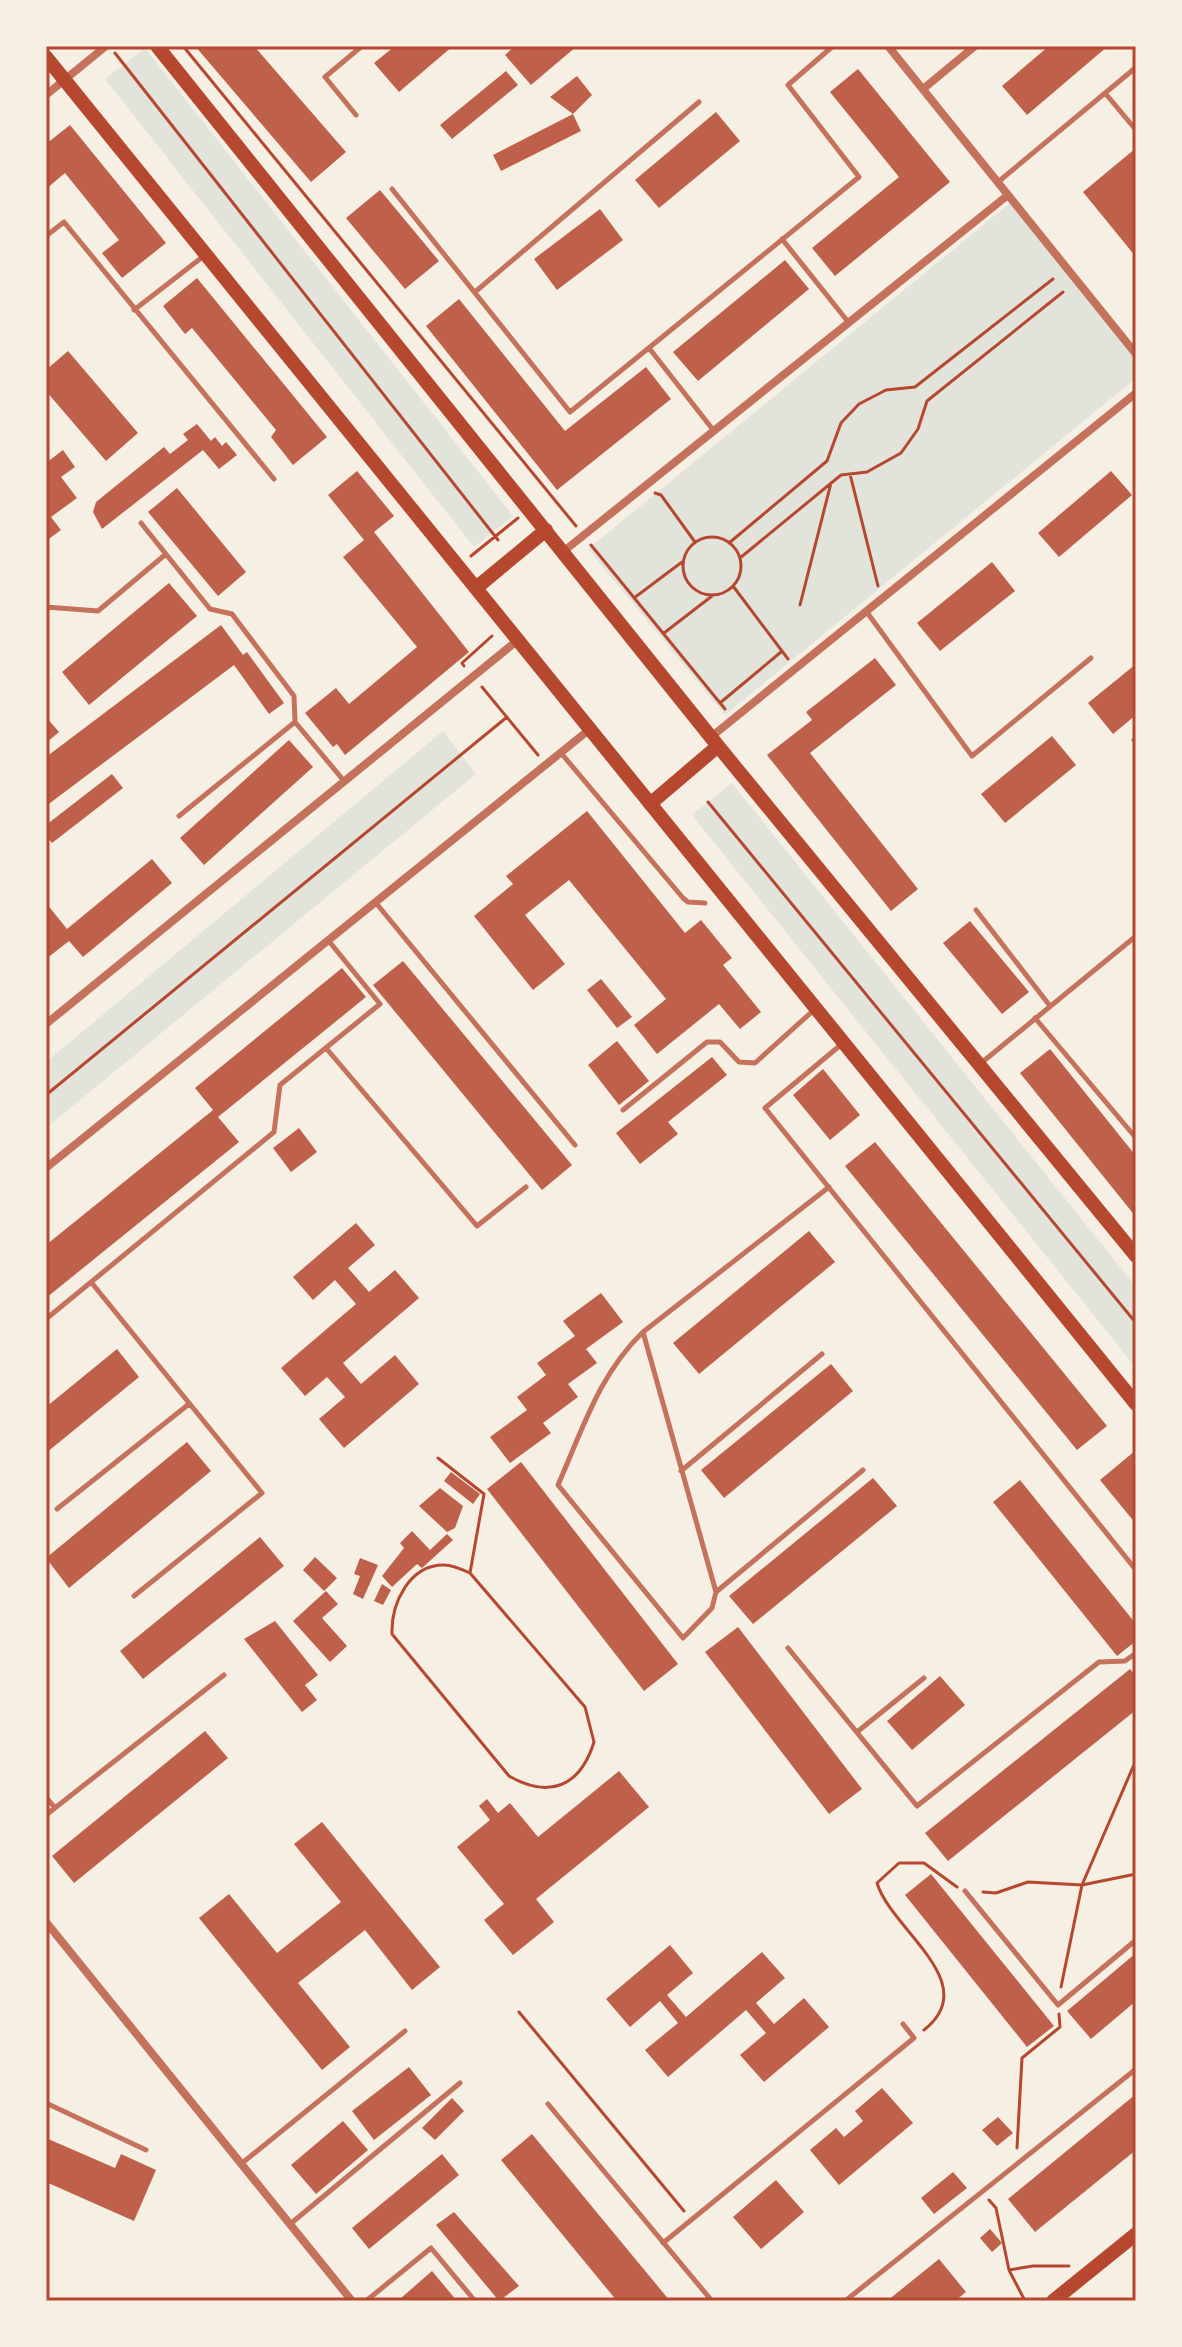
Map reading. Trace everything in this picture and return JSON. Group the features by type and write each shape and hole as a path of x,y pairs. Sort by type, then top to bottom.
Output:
{"main road":[{"path":"157,46 715,742 1136,1256"},
{"path":"46,57 1136,1404"},
{"path":"476,588 546,530"},
{"path":"650,804 715,742"},
{"path":"1053,2301 1136,2234"}],"street":[{"path":"46,95 108,46"},
{"path":"888,46 1136,354"},
{"path":"923,89 975,46"},
{"path":"564,551 1008,195"},
{"path":"715,742 733,719 1136,393"},
{"path":"47,1021 518,640"},
{"path":"46,1168 590,729"},
{"path":"46,1922 352,2301"}],"lane":[{"path":"356,115 325,77 362,46"},
{"path":"392,189 570,412 859,177 788,85 833,46"},
{"path":"998,182 1134,69"},
{"path":"1105,93 1136,130"},
{"path":"475,292 699,102"},
{"path":"46,236 64,222 274,479"},
{"path":"782,239 849,323"},
{"path":"134,310 205,254"},
{"path":"649,348 714,431"},
{"path":"141,523 210,609 232,614 294,696 295,722 344,781"},
{"path":"46,607 98,611 166,554"},
{"path":"865,611 972,756 1091,658"},
{"path":"179,816 295,722"},
{"path":"560,752 683,898 688,902 705,903"},
{"path":"375,902 575,1145"},
{"path":"976,910 1050,1006"},
{"path":"979,1064 1136,936"},
{"path":"46,1319 274,1132 280,1085 380,1004 328,940"},
{"path":"623,1110 707,1042 720,1042 739,1062 755,1063 816,1007"},
{"path":"1035,1018 1136,1138"},
{"path":"844,1042 765,1108 1136,1570"},
{"path":"326,1048 477,1226 526,1187"},
{"path":"643,1332 716,1592 712,1608 683,1638 558,1485 606,1376 620,1354 643,1332 829,1187"},
{"path":"91,1282 262,1493 134,1596"},
{"path":"681,1471 822,1354"},
{"path":"57,1509 189,1404"},
{"path":"716,1592 863,1470"},
{"path":"788,1648 917,1806 1099,1662 1125,1661 1136,1653"},
{"path":"46,1815 224,1675"},
{"path":"857,1732 924,1678"},
{"path":"46,1797 55,1808"},
{"path":"965,1891 1058,2005 1136,1940"},
{"path":"663,2243 914,2038 903,2024"},
{"path":"240,2164 405,2031"},
{"path":"845,2301 1136,2069"},
{"path":"289,2226 460,2083"},
{"path":"46,2103 146,2150"},
{"path":"548,2104 712,2301"},
{"path":"366,2301 431,2248 475,2301"}],"path":[{"path":"108,46 497,538"},
{"path":"183,46 733,719"},
{"path":"729,543 827,461 841,423 859,404 886,390 915,387 1053,279"},
{"path":"740,558 841,475 879,467 901,453 918,429 927,401 1063,292"},
{"path":"850,474 881,598"},
{"path":"800,605 831,483"},
{"path":"642,489 661,495 695,542"},
{"path":"458,566 549,494"},
{"path":"634,598 682,562 695,542 716,537 729,543 740,558 741,567 733,586 712,596 663,633"},
{"path":"682,562 684,577 691,588 712,596"},
{"path":"733,586 795,668"},
{"path":"494,629 490,640 462,663 545,764"},
{"path":"720,703 782,651"},
{"path":"46,1095 507,717"},
{"path":"708,802 1136,1323"},
{"path":"438,1458 484,1494 470,1573"},
{"path":"446,1565 470,1573 585,1707 594,1742 578,1772 566,1783 548,1789 527,1786 509,1776 392,1634 391,1615 401,1592 415,1576 446,1565"},
{"path":"1016,2164 1022,2058 1060,2027 1058,2005 1082,1885 1136,1760"},
{"path":"519,2012 692,2220"},
{"path":"982,2192 996,2208 1009,2270 1025,2301"},
{"path":"1009,2270 1033,2266 1098,2265"}],"shaded area":[{"path":"145,48 513,516 474,547 105,79"},
{"path":"1010,203 1136,356 1136,378 725,715 588,549"},
{"path":"443,731 476,774 46,1128 46,1062"},
{"path":"732,783 1136,1287 1136,1368 692,815"}],"building":[{"path":"195,46 254,46 346,152 311,182"},
{"path":"395,46 453,46 399,92 374,63"},
{"path":"515,46 577,46 531,85 505,55"},
{"path":"1049,46 1108,46 1027,115 1002,86"},
{"path":"858,69 950,182 835,276 812,248 899,177 830,92"},
{"path":"506,71 518,85 452,139 440,125"},
{"path":"577,76 592,95 573,114 550,97"},
{"path":"716,112 740,141 659,208 635,180"},
{"path":"573,114 581,131 501,171 493,155"},
{"path":"70,125 166,243 122,278 102,253 119,240 65,173 46,189 46,144"},
{"path":"1136,148 1136,257 1083,192"},
{"path":"380,190 439,261 405,289 346,218"},
{"path":"600,209 623,240 557,290 534,259"},
{"path":"785,260 809,289 698,381 673,352"},
{"path":"197,278 327,437 293,465 271,437 276,430 192,328 185,334 163,306"},
{"path":"459,299 565,431 646,367 671,399 557,490 426,326"},
{"path":"68,351 138,433 106,461 46,391 46,370"},
{"path":"197,424 211,441 215,437 222,446 226,442 237,455 219,469 203,450 102,529 93,512 96,502 164,447 170,454 188,440 183,434"},
{"path":"63,450 75,467 61,477 77,498 51,517 61,530 46,541 46,463"},
{"path":"357,471 394,516 374,532 469,652 345,755 337,744 333,747 305,713 336,688 349,704 417,647 343,557 364,540 328,495"},
{"path":"1111,471 1132,495 1059,557 1038,533"},
{"path":"177,488 246,572 218,596 148,512"},
{"path":"992,562 1015,591 940,651 917,623"},
{"path":"169,583 197,616 89,705 62,672"},
{"path":"221,625 243,655 247,652 284,703 269,714 234,665 46,806 46,757"},
{"path":"875,658 896,685 810,753 918,889 891,911 767,755 812,720 806,712"},
{"path":"1136,664 1136,715 1113,734 1088,703"},
{"path":"46,717 59,732 46,743"},
{"path":"1052,736 1076,765 1005,823 981,794"},
{"path":"289,740 313,767 204,865 180,838"},
{"path":"112,774 123,788 52,843 46,836 46,825"},
{"path":"587,811 685,933 701,920 732,958 723,965 761,1012 740,1029 719,1004 657,1054 634,1025 666,999 569,880 525,915 565,964 533,990 474,916 513,884 506,876"},
{"path":"152,859 172,883 83,957 69,941 46,959 46,903 67,929"},
{"path":"970,921 1029,992 1002,1014 943,943"},
{"path":"403,961 572,1165 542,1190 373,985"},
{"path":"342,968 366,997 218,1117 239,1142 46,1298 46,1245 213,1110 195,1088"},
{"path":"601,979 632,1017 617,1028 587,990"},
{"path":"617,1041 649,1081 619,1105 588,1065"},
{"path":"1050,1049 1136,1156 1136,1217 1020,1073"},
{"path":"712,1057 727,1075 668,1122 678,1134 640,1164 616,1133"},
{"path":"823,1069 860,1115 830,1140 793,1095"},
{"path":"299,1128 317,1152 291,1172 273,1148"},
{"path":"875,1142 1107,1426 1077,1450 845,1166"},
{"path":"356,1223 375,1245 348,1268 369,1292 395,1270 419,1298 343,1363 361,1384 395,1355 419,1384 344,1448 319,1419 345,1397 327,1377 305,1396 281,1368 356,1304 335,1280 313,1300 293,1277"},
{"path":"809,1231 835,1262 699,1374 673,1343"},
{"path":"601,1293 623,1322 586,1349 597,1363 568,1384 578,1397 543,1423 551,1433 510,1463 490,1437 527,1410 517,1397 546,1375 537,1363 575,1336 563,1321"},
{"path":"117,1349 139,1377 46,1453 46,1407"},
{"path":"831,1364 853,1391 724,1498 701,1470"},
{"path":"187,1442 211,1471 69,1588 46,1558"},
{"path":"1136,1450 1136,1524 1100,1480"},
{"path":"521,1462 678,1664 644,1691 487,1489"},
{"path":"451,1472 480,1494 473,1504 444,1481"},
{"path":"873,1478 897,1506 753,1624 729,1596"},
{"path":"1020,1480 1136,1624 1136,1641 1117,1656 993,1502"},
{"path":"440,1488 463,1506 455,1528 447,1532 419,1506"},
{"path":"412,1531 430,1550 447,1534 453,1540 422,1568 417,1564 392,1587 382,1576 404,1548 400,1543"},
{"path":"260,1537 284,1566 143,1679 120,1651"},
{"path":"315,1557 337,1578 324,1591 303,1570"},
{"path":"360,1558 378,1565 363,1599 353,1594 360,1576 354,1574"},
{"path":"382,1584 391,1590 383,1605 374,1601"},
{"path":"326,1591 338,1604 322,1618 347,1646 330,1662 293,1621"},
{"path":"275,1621 318,1675 305,1685 317,1700 302,1712 244,1639"},
{"path":"738,1627 862,1789 829,1814 705,1652"},
{"path":"1130,1669 1136,1676 1136,1710 948,1861 925,1833"},
{"path":"940,1676 965,1705 912,1750 887,1721"},
{"path":"205,1731 228,1758 74,1883 52,1856"},
{"path":"619,1771 649,1807 536,1899 554,1922 513,1955 484,1920 504,1904 457,1847 490,1820 479,1806 487,1799 498,1813 510,1803 538,1837"},
{"path":"322,1822 440,1967 412,1990 365,1930 298,1983 350,2047 322,2070 199,1918 229,1894 277,1953 341,1902 294,1844"},
{"path":"931,1874 1054,2026 1027,2047 905,1895"},
{"path":"670,1945 693,1973 667,1995 686,2017 762,1952 785,1978 756,2003 774,2024 804,1998 829,2027 764,2082 740,2055 766,2033 746,2010 668,2077 645,2050 678,2023 660,2001 630,2027 606,1999"},
{"path":"1136,1953 1136,2001 1091,2039 1067,2011"},
{"path":"409,2067 431,2095 374,2140 352,2111"},
{"path":"882,2088 913,2123 839,2185 810,2150 836,2128 844,2137 863,2121 855,2111"},
{"path":"1136,2094 1136,2150 1035,2232 1008,2199"},
{"path":"452,2098 464,2111 435,2140 422,2128"},
{"path":"998,2117 1013,2133 997,2146 982,2130"},
{"path":"343,2121 368,2150 316,2194 291,2165"},
{"path":"532,2134 670,2301 617,2301 501,2160"},
{"path":"46,2138 115,2168 121,2154 156,2170 134,2221 46,2182"},
{"path":"442,2154 459,2175 369,2249 352,2228"},
{"path":"953,2172 967,2188 934,2214 921,2198"},
{"path":"776,2180 804,2212 761,2249 733,2217"},
{"path":"454,2212 519,2286 499,2301 436,2225"},
{"path":"990,2229 1002,2243 992,2252 980,2238"},
{"path":"939,2259 966,2292 955,2301 887,2301"},
{"path":"432,2271 457,2301 404,2301 401,2298"}]}
